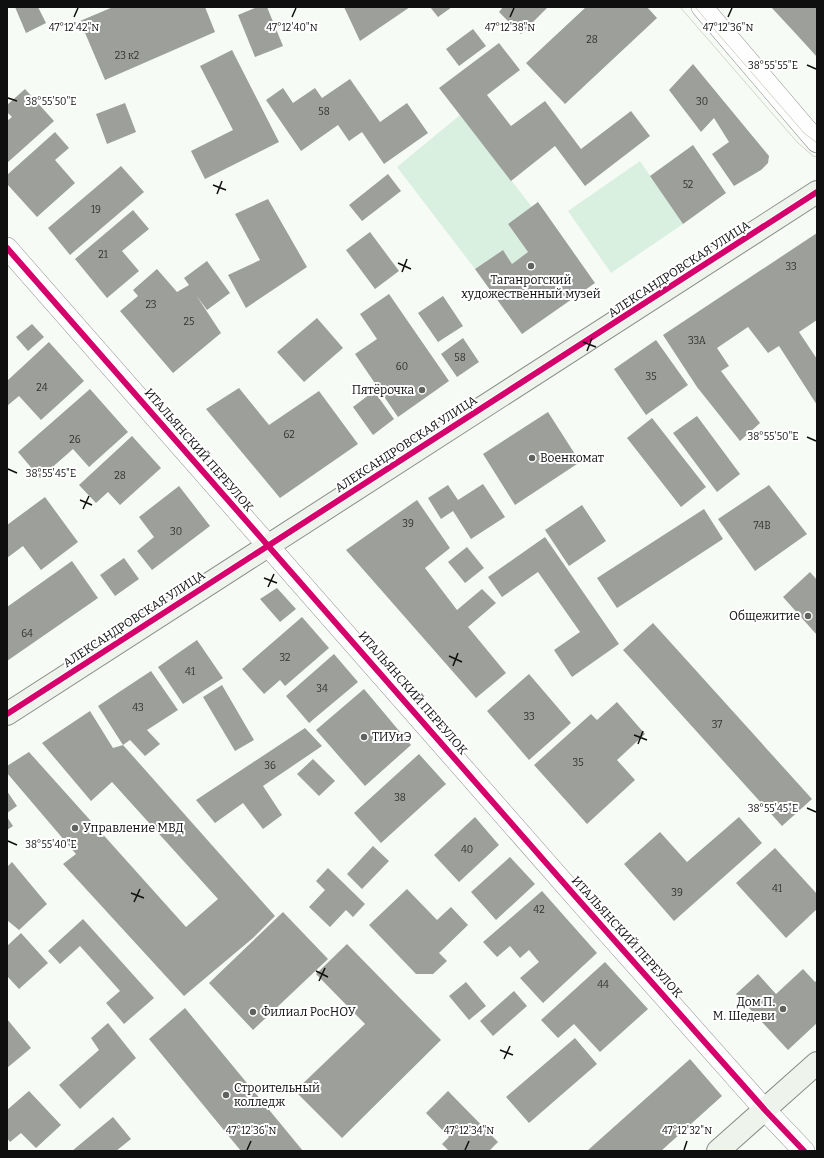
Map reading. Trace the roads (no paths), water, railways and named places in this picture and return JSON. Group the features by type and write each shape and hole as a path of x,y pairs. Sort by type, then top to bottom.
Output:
{"street":[{"path":"702,7 817,142"},
{"name":"АЛЕКСАНДРОВСКАЯ УЛИЦА","path":"7,714 817,192"},
{"name":"ИТАЛЬЯНСКИЙ ПЕРЕУЛОК","path":"7,248 765,1110 804,1151"},
{"path":"718,1151 817,1063"}],"tram line":[{"path":"680,7 797,142 813,156 817,157"},
{"path":"695,7 804,133 817,143"}],"place":[{"name":"Таганрогский художественный музей","path":"531,266"},
{"name":"Пятёрочка","path":"422,390"},
{"name":"Военкомат","path":"532,458"},
{"name":"Общежитие","path":"808,616"},
{"name":"ТИУиЭ","path":"364,737"},
{"name":"Управление МВД","path":"75,828"},
{"name":"Дом П. М. Шедеви","path":"783,1009"},
{"name":"Филиал РосНОУ","path":"253,1012"},
{"name":"Строительный колледж","path":"226,1095"}]}
